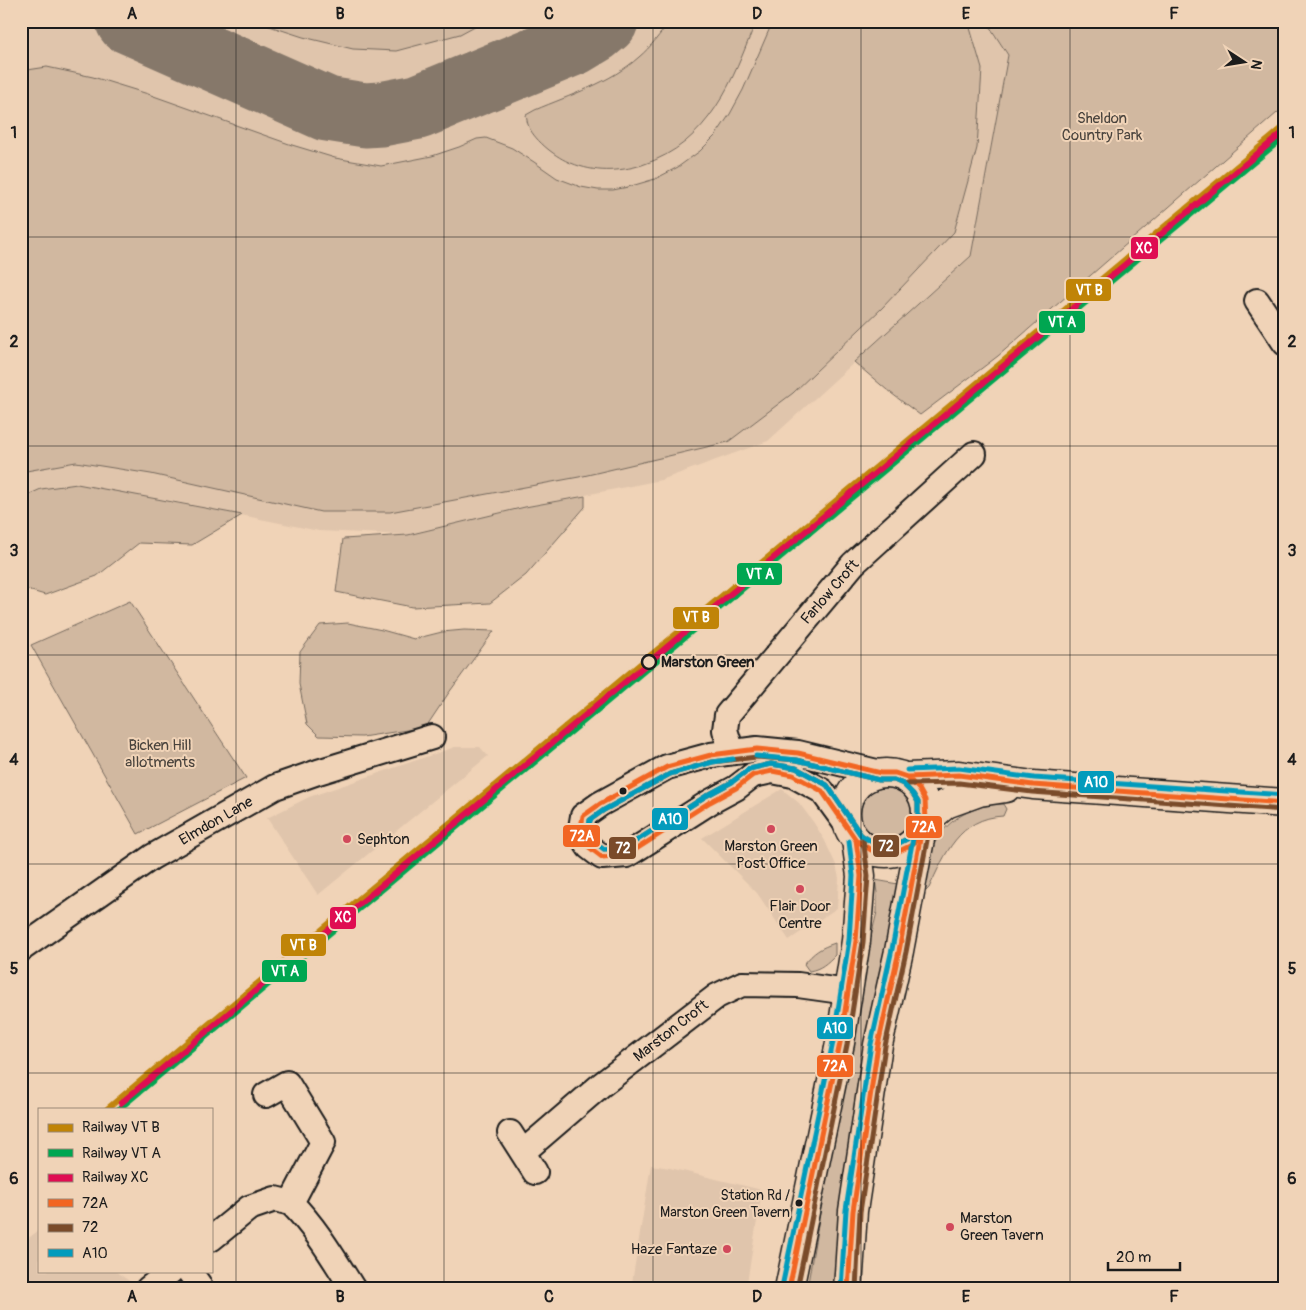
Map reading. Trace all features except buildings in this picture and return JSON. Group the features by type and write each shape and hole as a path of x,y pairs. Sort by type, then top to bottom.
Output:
{"street":[{"path":"1257,301 1285,343"},
{"name":"Farlow Croft","path":"732,752 725,730 726,715 853,564 974,454"},
{"name":"Elmdon Lane","path":"21,949 152,858 274,787 432,737"},
{"path":"848,1289 853,1211 878,1044 924,828 925,800 919,789 894,775 798,752 757,748 711,755 667,767 600,804 583,816 580,834 588,847 602,857 627,855 710,802 736,788 753,775 772,771 794,775 822,791 852,834 871,850 880,853 895,853 912,845 924,828 946,804 979,792 1033,785"},
{"path":"789,1289 840,1043 856,941 861,876 846,814 846,804 852,791 860,782 873,774 959,775 1033,785 1285,802"},
{"name":"Marston Croft","path":"535,1172 516,1142 601,1085 717,996 742,984 798,985 848,992"},
{"path":"266,1095 287,1083 323,1142 291,1203"},
{"path":"212,1238 249,1208 275,1199 291,1203 305,1217 353,1289"},
{"path":"148,1289 170,1272"}],"shaded area":[{"path":"21,21 986,21 1008,55 971,256 768,441 661,480 525,507 408,535 319,531 172,501 41,489 21,498"},
{"path":"455,747 480,747 488,756 318,895 267,818 309,797"},
{"path":"782,789 799,803 814,823 836,865 839,878 837,908 789,940 757,893 702,838"},
{"path":"651,1165 762,1190 746,1289 631,1289"},
{"path":"38,1231 38,1272 116,1272 132,1283 136,1289 21,1289 21,1244"}],"green space":[{"path":"254,21 484,21 460,34 396,51 353,49 303,37"},
{"path":"670,21 756,21 738,66 716,108 702,126 685,142 665,155 642,165 624,169 598,170 565,161 536,138 529,127 526,115 589,88 628,66 643,53"},
{"path":"772,21 968,21 982,69 977,148 954,232 882,308 793,393 728,442 579,477 390,512 321,512 151,474 76,462 21,472 21,71 47,67 93,77 148,94 292,145 335,158 381,166 432,156 477,139 486,138 512,148 557,178 581,187 613,190 655,179 678,167 700,151 716,135 743,90"},
{"name":"Sheldon Country Park","path":"986,21 1285,21 1285,106 998,356 920,415 854,362 971,256 1008,55"},
{"path":"77,484 242,515 192,545 139,543 97,576 45,595 21,588 21,498 41,489"},
{"path":"585,496 585,507 526,575 490,603 412,607 336,592 343,539 408,535 525,507"},
{"name":"Bicken Hill allotments","path":"130,601 246,778 138,834 31,645"},
{"path":"348,623 414,639 442,632 464,630 494,631 426,727 362,737 319,736 307,724 299,684 300,652 320,625"},
{"path":"881,788 891,788 901,792 909,800 913,815 909,830 901,838 891,842 881,842 871,838 863,830 859,820 859,810 863,800 871,792"},
{"path":"996,804 1003,804 1006,809 1003,816 988,818 975,823 964,831 948,851 929,888 925,892 922,889 929,856 944,829 967,812"},
{"path":"875,880 898,884 837,1289 807,1289 858,991 877,912"},
{"path":"835,943 835,955 820,967 809,971 804,964 818,951"}],"taxiway":[{"path":"128,21 327,109 365,115 418,107 574,43 606,21"}],"transit line":[{"path":"108,1108 1285,126"},
{"path":"120,1108 1285,136"},
{"name":"72A","path":"757,749 798,753 881,773 895,773 907,777 919,789 925,800 926,821 921,834 912,845 895,853 880,853 871,850 856,840 822,791 793,775 772,771 753,775 736,788 710,802 627,855 602,857 589,847 580,834 583,816 600,804 667,767 711,755 757,749"},
{"name":"A10","path":"733,759 713,762 670,774 604,810 590,820 588,832 595,842 604,849 625,848 706,796 732,782 749,769 771,764 796,768 827,785 861,835 874,843 881,846 893,846 907,839 914,830 918,820 918,802 903,784 894,780 879,780 797,760 756,756"},
{"name":"72","path":"757,757 797,760 879,780 894,780 903,784 918,802 918,820 914,830 907,839 893,846 881,846 874,843 861,835 827,785 796,768 771,764 749,769 732,782 706,796 625,848 604,849 595,842 588,832 590,820 604,810 670,774 712,762 757,757"},
{"name":"A10","path":"907,770 959,768 1034,778 1285,795"},
{"name":"72A","path":"907,777 959,775 1033,785 1285,803"},
{"name":"72","path":"907,784 959,783 1032,792 1284,810"},
{"name":"A10","path":"841,1289 846,1210 871,1044 892,949 914,833"},
{"name":"72A","path":"848,1289 853,1211 878,1045 899,951 921,834"},
{"name":"72","path":"856,1289 860,1212 885,1046 906,952 928,835"},
{"name":"72","path":"797,1289 847,1045 863,942 868,876 863,839"},
{"name":"72A","path":"789,1289 840,1043 856,941 861,876 856,840"},
{"name":"A10","path":"782,1287 833,1042 849,940 853,876 849,841"}],"rail line":[{"name":"XC","path":"121,1103 1280,135"}],"place":[{"name":"Marston Green","path":"649,662"},
{"name":"Marston Green Post Office","path":"771,829"},
{"name":"Sephton","path":"347,839"},
{"name":"Flair Door Centre","path":"800,889"},
{"name":"Station Rd / Marston Green Tavern","path":"799,1203"},
{"name":"Marston Green Tavern","path":"950,1227"},
{"name":"Haze Fantaze","path":"727,1249"}]}
